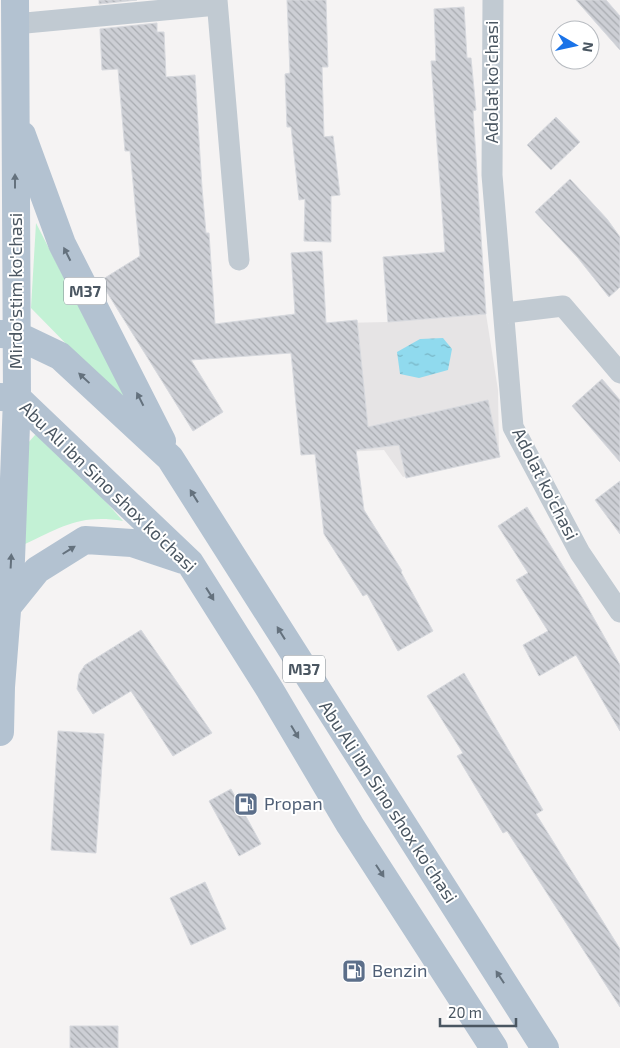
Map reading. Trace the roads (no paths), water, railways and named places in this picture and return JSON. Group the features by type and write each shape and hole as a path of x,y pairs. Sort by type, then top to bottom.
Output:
{"main road":[{"name":"Mirdo'stim ko'chasi","path":"0,732 1,687 8,606 8,335 15,116 15,12"},
{"name":"M37","path":"15,116 62,244 170,458"},
{"name":"Abu Ali ibn Sino shox ko'chasi","path":"8,335 60,356 170,458 545,1048"},
{"name":"Abu Ali ibn Sino shox ko'chasi","path":"9,397 190,562 270,690 350,825 494,1048"},
{"path":"8,606 38,570 85,540 132,544 190,562"}],"street":[{"name":"Adolat ko'chasi","path":"493,0 492,175 513,427 580,554 620,612"},
{"path":"15,12 217,3 239,260"},
{"path":"505,313 563,306 620,373"}],"water":[{"path":"443,338 452,349 448,370 419,378 400,374 397,352 420,339"}],"place":[{"name":"Propan","path":"246,804"},
{"name":"Benzin","path":"354,971"}]}
